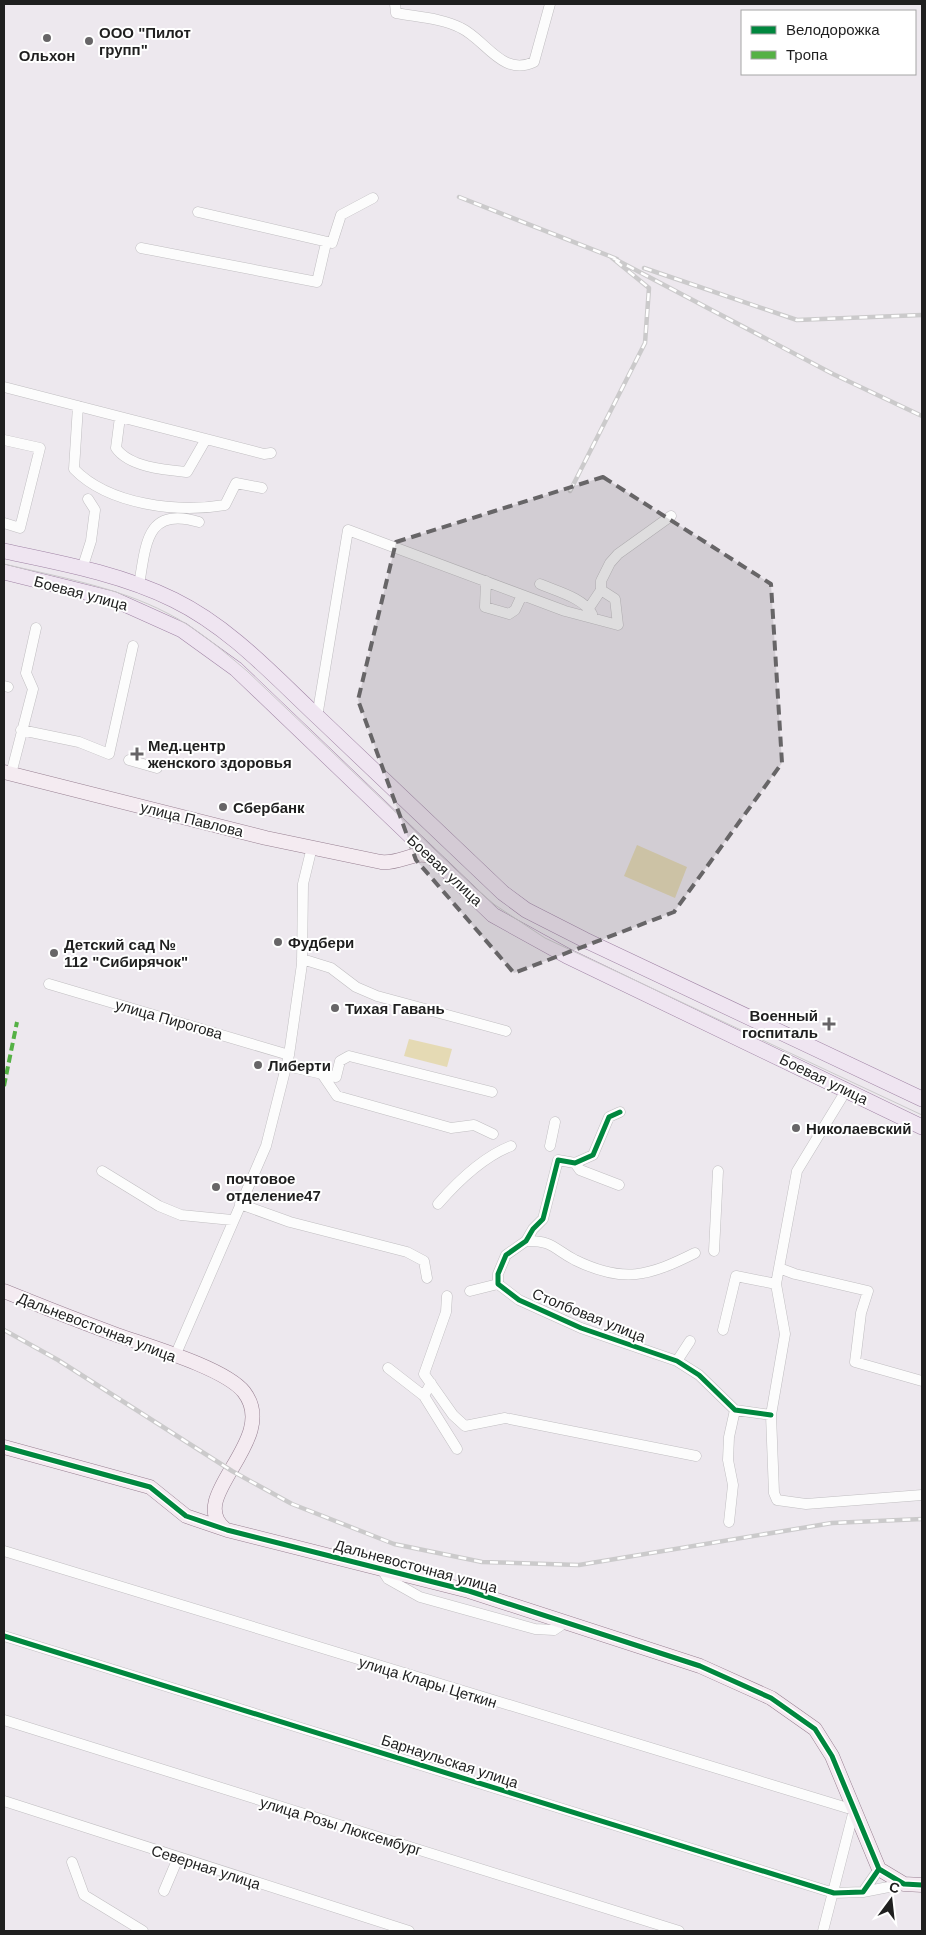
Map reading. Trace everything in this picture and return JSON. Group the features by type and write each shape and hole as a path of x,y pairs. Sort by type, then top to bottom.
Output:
{"main road":[{"name":"Боевая улица","path":"4,551 82,569 139,585 175,601 231,635 503,893 526,910 593,945 922,1099"},
{"name":"Боевая улица","path":"4,572 113,599 182,630 236,669 406,834 493,915 529,936 646,995 847,1089 922,1127"},
{"path":"847,1089 857,1069"}],"street":[{"path":"395,4 396,13 463,28 500,60 514,66 528,65 534,62 550,4"},
{"path":"198,212 332,243 341,215 374,198"},
{"path":"141,248 316,282 326,243"},
{"path":"4,387 206,440 264,454 271,453"},
{"path":"78,406 74,469 83,479 108,492 139,504 207,508 225,505 236,483 262,488"},
{"path":"120,417 116,448 123,457 166,470 187,472 206,440"},
{"path":"4,440 40,448 20,528 4,523"},
{"path":"82,569 91,541 96,510 88,499"},
{"path":"589,608 601,590 604,575 610,563 618,554 672,516"},
{"path":"139,585 154,526 172,518 183,517 199,522"},
{"path":"317,716 348,530 522,595 594,620 618,626 615,599 601,590"},
{"path":"486,581 486,606 509,614 515,610 522,595"},
{"path":"540,584 570,596 589,608 594,620"},
{"path":"7,773 33,689 26,673 36,628"},
{"path":"21,730 80,742 109,754 133,646"},
{"path":"129,760 157,768"},
{"name":"улица Павлова","path":"7,773 381,862 400,862 418,854 430,856"},
{"name":"улица Павлова","path":"381,862 401,858 406,854 410,846 406,834"},
{"path":"175,1356 232,1220 266,1146 288,1061 302,959 302,884 312,847"},
{"path":"302,959 331,968 356,987 377,996 506,1031"},
{"name":"улица Пирогова","path":"49,984 288,1061 322,1074"},
{"path":"322,1074 336,1077 340,1061 349,1056 492,1092"},
{"path":"322,1074 337,1096 451,1128 474,1125 494,1134"},
{"path":"847,1089 797,1171 776,1284 785,1334 772,1415 774,1494 777,1500 806,1504 922,1495"},
{"path":"470,1291 498,1284 498,1274 506,1255 526,1241 533,1229 543,1219 558,1160 575,1163 593,1155 609,1117 620,1112"},
{"path":"550,1146 556,1122"},
{"path":"438,1204 472,1170 499,1151 511,1146"},
{"path":"575,1163 580,1170 620,1185"},
{"path":"714,1251 718,1171"},
{"path":"102,1172 159,1206 181,1215 232,1220"},
{"path":"240,1204 290,1222 407,1252 424,1261 427,1278"},
{"path":"526,1241 544,1241 575,1260 630,1276 661,1270 695,1253"},
{"path":"779,1268 795,1274 868,1291 861,1313 855,1362 922,1381"},
{"path":"723,1330 736,1276 776,1284"},
{"name":"Столбовая улица","path":"498,1284 520,1300 581,1328 677,1361 699,1375 735,1410"},
{"name":"Дальневосточная улица","path":"4,1291 175,1356 238,1385 251,1406 252,1420 249,1435 232,1471 214,1499 203,1509 186,1516"},
{"path":"447,1296 446,1312 424,1374 453,1415 465,1426 507,1419 696,1456"},
{"path":"677,1361 690,1341"},
{"path":"388,1368 424,1396 456,1449"},
{"path":"424,1396 431,1383"},
{"path":"728,1522 733,1485 728,1460 735,1410 772,1415"},
{"name":"Дальневосточная улица","path":"4,1447 150,1487 186,1516 227,1530 281,1546 381,1568 469,1591 700,1666 771,1698 815,1729 832,1756 854,1810"},
{"path":"214,1499 213,1513 219,1524 227,1530"},
{"name":"улица Клары Цеткин","path":"4,1551 854,1810"},
{"name":"Барнаульская улица","path":"4,1636 834,1893 863,1892 904,1884"},
{"name":"улица Розы Люксембург","path":"4,1720 679,1931"},
{"name":"Северная улица","path":"4,1801 408,1931"},
{"path":"854,1810 879,1869 904,1884 922,1885"},
{"path":"823,1931 854,1810"},
{"path":"164,1891 178,1858"},
{"path":"72,1862 84,1895 142,1931"},
{"path":"863,1892 879,1869"}],"highlighted area":[{"path":"603,477 771,584 782,763 674,912 514,973 416,860 358,700 396,542"}],"shaded area":[{"path":"637,845 687,867 675,898 624,876"},
{"path":"409,1039 452,1049 447,1067 404,1056"}],"tram line":[{"path":"4,564 108,589 148,604 189,625 247,671 495,905 545,938 922,1115"}],"railway":[{"path":"459,197 617,259"},
{"path":"570,491 645,343 649,288 611,257 833,374 922,416"},
{"path":"644,268 797,320 922,315"},
{"path":"4,1330 58,1360 232,1471 292,1504 394,1544 482,1562 579,1565 832,1523 922,1519"}],"marked path":[{"path":"4,1086 17,1022"}],"cycle path":[{"path":"620,1112 609,1117 593,1155 575,1163 558,1160 543,1219 533,1229 526,1241 506,1255 498,1274 498,1284 519,1300 581,1328 677,1361 699,1375 735,1410 771,1415"},
{"path":"4,1447 150,1487 186,1516 227,1530 469,1591 700,1666 771,1698 815,1729 832,1756 879,1869 904,1884 922,1885"},
{"path":"4,1636 834,1893 863,1892 879,1869"}],"place":[{"name":"Ольхон","path":"47,38"},
{"name":"ООО \"Пилот групп\"","path":"89,41"},
{"name":"Мед.центр женского здоровья","path":"137,754"},
{"name":"Сбербанк","path":"223,807"},
{"name":"Фудбери","path":"278,942"},
{"name":"Детский сад № 112 \"Сибирячок\"","path":"54,953"},
{"name":"Тихая Гавань","path":"335,1008"},
{"name":"Военный госпиталь","path":"829,1024"},
{"name":"Либерти","path":"258,1065"},
{"name":"Николаевский","path":"796,1128"},
{"name":"почтовое отделение47","path":"216,1187"}]}
